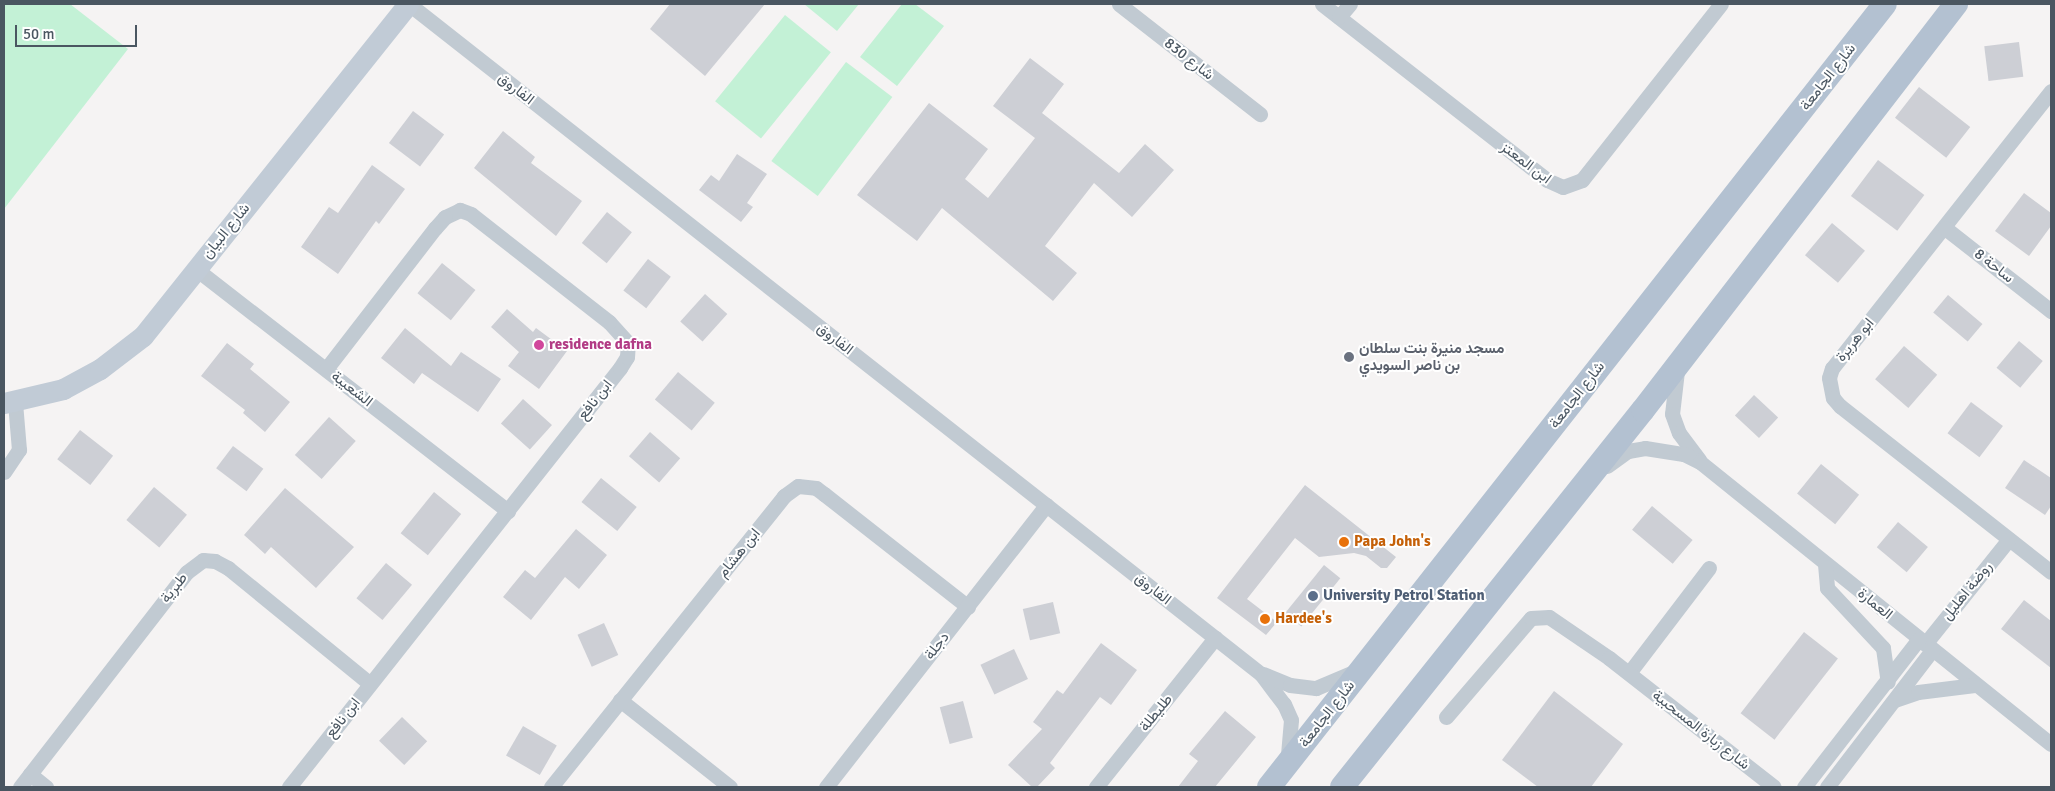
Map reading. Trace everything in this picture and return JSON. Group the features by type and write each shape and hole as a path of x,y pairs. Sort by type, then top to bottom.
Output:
{"main road":[{"name":"شارع الجامعة","path":"1269,787 1885,4"},
{"path":"1342,787 1578,490 1956,4"}],"street":[{"name":"شارع البيان","path":"9,402 63,388 124,353 143,336 408,4"},
{"name":"الفاروق","path":"408,4 1261,674 1284,704 1291,720 1292,744 1287,765"},
{"name":"شارع 830","path":"1119,4 1260,114"},
{"name":"ابن المعتز","path":"1322,4 1547,180 1564,186 1582,180 1721,4"},
{"path":"1339,17 1350,4"},
{"name":"ابو هريرة","path":"2051,91 1832,368 1830,388 1840,406 2051,572"},
{"name":"ابن نافع","path":"289,787 508,511 626,357 626,338 609,322 471,214 460,210 445,217 435,228 326,369"},
{"name":"ساحة 8","path":"1944,228 2049,306"},
{"name":"الشعيبة","path":"196,269 508,511"},
{"name":"العمارة","path":"1699,335 1678,368 1672,404 1679,433 1700,462 1975,685 2051,744"},
{"path":"4,472 19,450 9,402"},
{"name":"العمارة","path":"1578,490 1628,451 1662,448 1700,462"},
{"name":"ابن هشام","path":"551,787 784,496 798,486 816,488 968,607"},
{"name":"دجلة","path":"826,787 1046,505"},
{"name":"روضة اهليل","path":"1827,787 1895,700 1925,644 2008,539"},
{"name":"طبرية","path":"20,787 187,572 203,560 215,560 228,568 370,684"},
{"path":"1825,564 1827,588 1883,648 1888,682"},
{"path":"1629,673 1709,568"},
{"name":"شارع زبارة المسحبية","path":"1446,717 1523,626 1539,616 1563,625 1629,673 1774,787"},
{"name":"طليطلة","path":"1096,787 1216,638"},
{"path":"1804,787 1888,682 1925,644"},
{"name":"الفاروق","path":"1261,674 1290,685 1316,688 1364,667"},
{"path":"1895,700 1918,692 1975,685"},
{"path":"620,700 730,787"},
{"path":"30,774 46,787"}],"green space":[{"path":"4,4 70,4 128,49 4,209"},
{"path":"804,4 859,4 837,31"},
{"path":"902,4 915,4 944,26 897,86 860,57"},
{"path":"785,15 831,52 761,138 715,101"},
{"path":"846,62 892,97 818,196 771,161"}],"building":[{"path":"670,4 765,4 705,76 650,29"},
{"path":"2019,42 2023,77 1989,81 1984,46"},
{"path":"1030,58 1064,84 1042,113 1119,173 1145,144 1174,170 1132,217 1094,183 1045,246 1077,273 1053,301 942,208 917,241 857,195 929,103 988,149 965,179 988,198 1035,138 993,106"},
{"path":"1919,87 1970,127 1946,158 1895,118"},
{"path":"413,111 444,134 420,166 389,143"},
{"path":"503,131 535,157 531,163 582,201 556,236 474,168"},
{"path":"737,154 767,174 747,203 753,207 741,222 699,190 711,175 719,181"},
{"path":"1878,160 1924,195 1897,231 1851,196"},
{"path":"372,165 405,189 379,224 376,221 338,274 301,247 329,207 338,213"},
{"path":"2024,193 2051,213 2051,226 2029,256 1995,231"},
{"path":"607,212 632,232 607,263 582,243"},
{"path":"1832,223 1865,251 1838,283 1805,255"},
{"path":"648,259 671,277 646,308 623,291"},
{"path":"442,263 475,290 451,320 417,293"},
{"path":"705,294 727,314 703,342 680,321"},
{"path":"1948,295 1982,324 1968,342 1933,313"},
{"path":"507,309 533,332 536,328 567,351 539,389 508,366 519,352 491,327"},
{"path":"405,328 451,366 461,352 501,379 478,412 422,373 414,384 381,358"},
{"path":"2019,341 2043,361 2020,388 1997,368"},
{"path":"227,343 254,364 250,369 290,402 265,432 243,413 245,410 201,376"},
{"path":"1904,346 1937,375 1908,408 1875,379"},
{"path":"678,372 715,403 692,430 655,400"},
{"path":"1754,395 1778,418 1759,438 1735,415"},
{"path":"523,399 552,425 530,450 501,424"},
{"path":"1971,402 2003,426 1979,457 1948,433"},
{"path":"329,417 356,441 322,479 295,455"},
{"path":"80,430 113,456 90,485 57,459"},
{"path":"650,432 680,458 659,482 629,456"},
{"path":"233,446 263,469 246,491 216,468"},
{"path":"2024,460 2051,478 2051,506 2045,515 2005,488"},
{"path":"1821,464 1859,495 1835,524 1797,494"},
{"path":"601,478 637,507 617,531 581,502"},
{"path":"1305,485 1396,557 1387,568 1381,568 1366,556 1354,553 1319,557 1295,538 1247,599 1277,622 1266,635 1217,598"},
{"path":"154,487 187,515 159,548 126,520"},
{"path":"285,488 354,547 316,588 271,547 265,554 244,535"},
{"path":"434,492 461,514 428,555 401,533"},
{"path":"1652,506 1693,540 1673,564 1632,530"},
{"path":"1898,522 1928,547 1907,572 1877,547"},
{"path":"576,529 607,555 579,589 565,577 531,620 503,597 525,570 535,578"},
{"path":"386,563 412,585 382,620 356,598"},
{"name":"University Petrol Station","path":"1324,565 1340,578 1301,626 1285,613"},
{"path":"2024,600 2051,621 2051,668 2001,629"},
{"path":"1053,602 1060,633 1030,640 1023,609"},
{"path":"604,623 618,655 592,667 578,635"},
{"path":"1804,632 1838,658 1774,740 1741,713"},
{"path":"1101,643 1137,670 1111,705 1100,697 1050,763 1055,768 1037,787 1032,787 1008,765 1042,729 1033,722 1057,690 1063,694"},
{"path":"1014,649 1028,679 994,695 980,665"},
{"path":"1554,691 1623,744 1591,787 1538,787 1502,760"},
{"path":"963,701 973,738 950,744 940,707"},
{"path":"1225,711 1256,737 1215,787 1178,787 1198,761 1189,754"},
{"path":"402,717 427,741 404,765 379,741"},
{"path":"523,726 557,746 540,775 506,755"}],"place":[{"name":"residence dafna","path":"539,345"},
{"name":"مسجد منيرة بنت سلطان بن ناصر السويدي","path":"1349,357"},
{"name":"Papa John's","path":"1344,542"},
{"name":"University Petrol Station","path":"1313,596"},
{"name":"Hardee's","path":"1265,619"}]}
